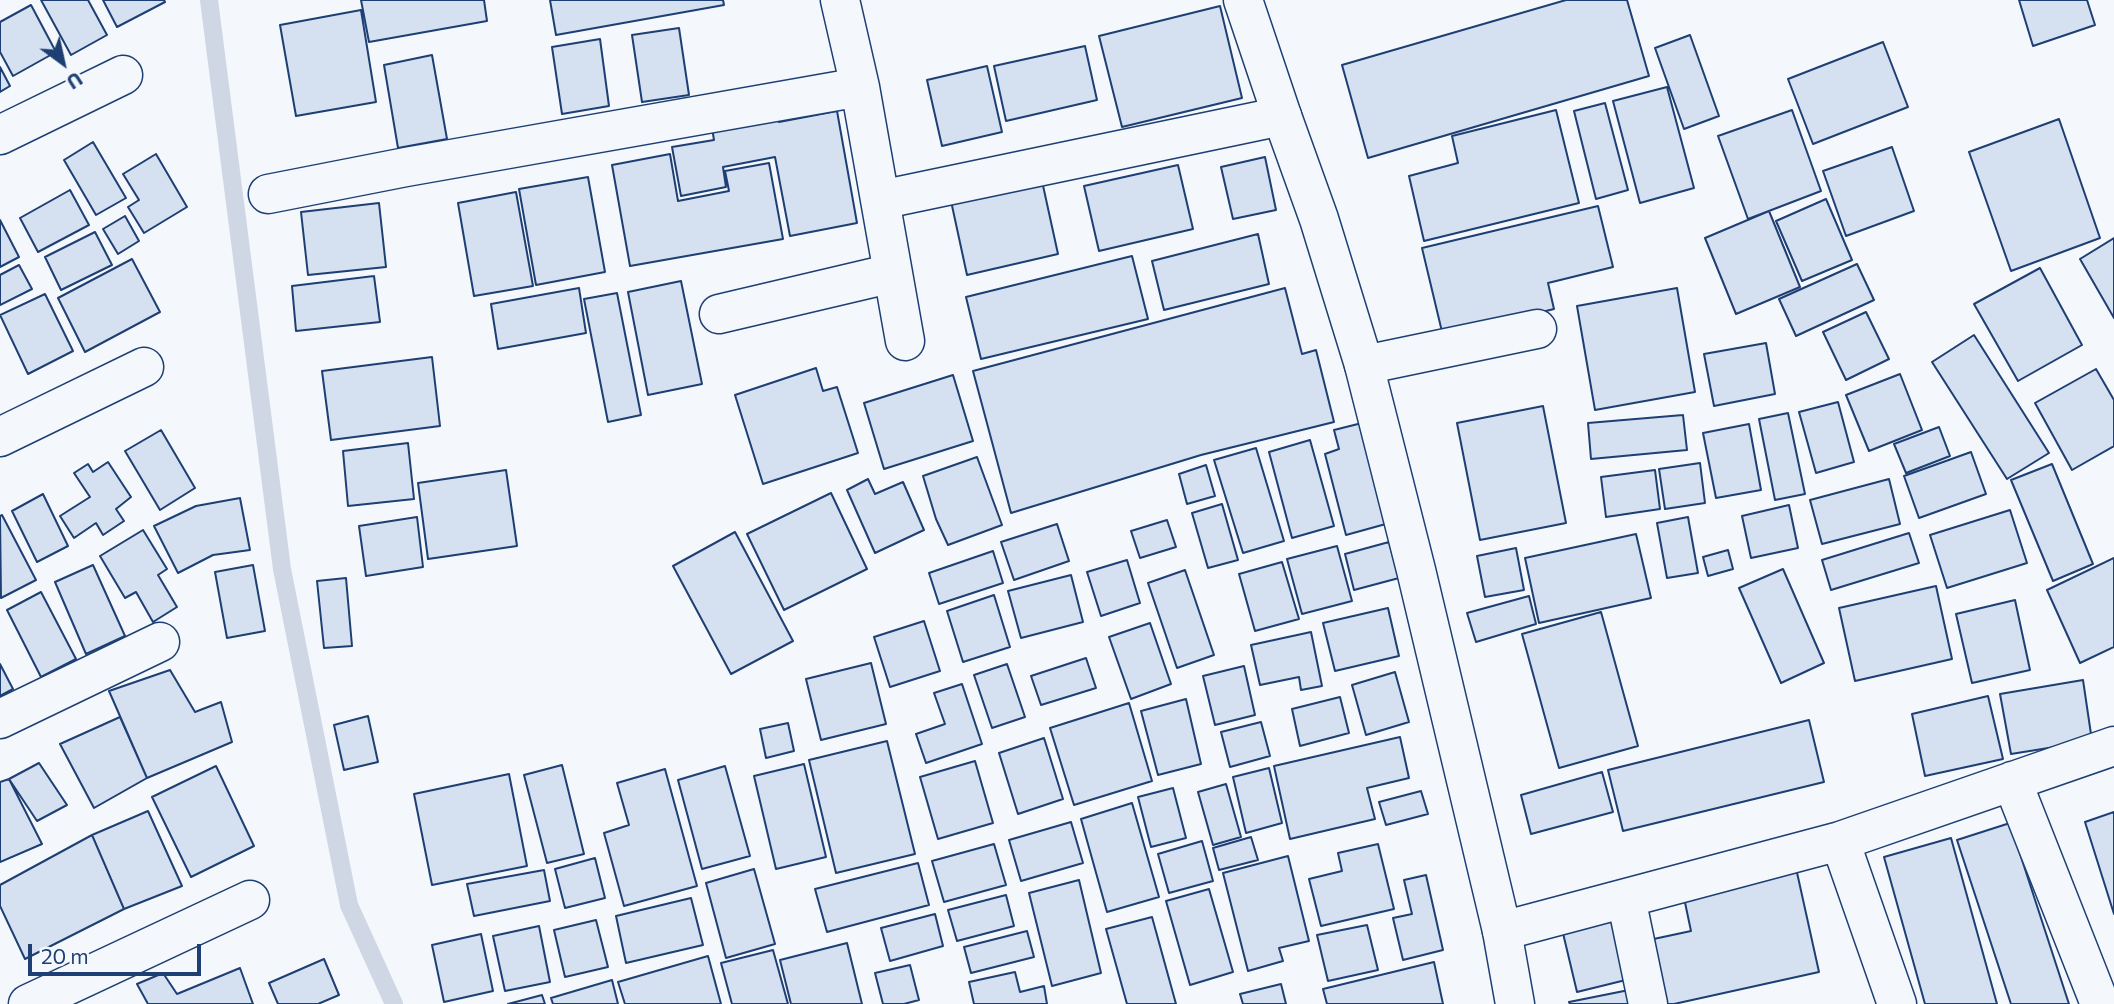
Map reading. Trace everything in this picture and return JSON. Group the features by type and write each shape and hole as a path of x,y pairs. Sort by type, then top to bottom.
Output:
{"street":[{"path":"840,0 860,87 905,341"},
{"path":"1243,0 1319,219 1364,365 1502,931 1515,1004"},
{"path":"0,135 123,75"},
{"path":"268,194 405,167 860,87"},
{"path":"880,200 1282,116"},
{"path":"719,314 892,272"},
{"path":"1364,365 1536,329"},
{"path":"0,437 144,367"},
{"path":"0,719 160,642"},
{"path":"1502,931 1840,841 2114,746"},
{"path":"2012,781 2101,1004"},
{"path":"1840,841 1896,1004"},
{"path":"1626,898 1648,1004"},
{"path":"28,1004 250,900"}],"building":[{"path":"41,0 88,0 107,35 71,55"},
{"path":"103,0 164,0 165,2 117,27"},
{"path":"361,0 484,0 487,21 369,42"},
{"path":"550,0 723,0 724,5 556,35"},
{"path":"1566,0 1627,0 1649,76 1368,158 1342,65"},
{"path":"2019,0 2087,0 2095,25 2033,46"},
{"path":"31,5 56,52 13,76 0,52 0,22"},
{"path":"1220,6 1242,98 1122,127 1099,36"},
{"path":"361,10 376,102 296,116 280,25"},
{"path":"679,28 689,95 642,102 632,35"},
{"path":"1690,35 1719,116 1684,129 1655,48"},
{"path":"600,39 609,106 562,114 552,47"},
{"path":"1883,42 1908,107 1813,144 1788,79"},
{"path":"1085,46 1097,100 1006,121 994,66"},
{"path":"432,55 447,139 398,148 384,65"},
{"path":"987,66 1002,132 942,146 927,80"},
{"path":"0,67 10,86 0,92"},
{"path":"1667,87 1694,188 1640,203 1613,101"},
{"path":"1605,103 1628,190 1596,199 1574,111"},
{"path":"777,110 779,122 837,111 857,223 790,236 775,157 723,167 726,187 681,196 672,147 714,140 711,122"},
{"path":"1556,110 1579,203 1424,241 1409,176 1458,163 1452,136"},
{"path":"1792,110 1821,191 1748,219 1718,136"},
{"path":"2059,119 2100,238 2011,271 1969,152"},
{"path":"93,142 126,198 96,215 64,160"},
{"path":"1892,147 1914,211 1846,236 1823,171"},
{"path":"156,154 187,207 144,233 128,207 139,200 123,174"},
{"path":"670,154 678,201 729,191 725,171 769,163 783,239 630,266 612,165"},
{"path":"1265,157 1276,210 1233,219 1221,167"},
{"path":"1178,165 1193,229 1099,251 1084,186"},
{"path":"588,177 605,272 536,285 519,189"},
{"path":"1042,181 1058,254 967,275 951,201"},
{"path":"70,190 89,225 38,252 20,218"},
{"path":"516,192 533,286 474,296 458,203"},
{"path":"1826,199 1852,260 1802,281 1776,221"},
{"path":"379,203 386,267 308,275 301,212"},
{"path":"1598,206 1613,267 1548,283 1554,309 1443,336 1422,248"},
{"path":"1769,211 1800,287 1736,314 1705,238"},
{"path":"125,216 139,241 118,254 103,229"},
{"path":"0,220 19,257 0,267"},
{"path":"95,232 112,265 61,290 45,257"},
{"path":"1258,234 1269,284 1164,310 1152,261"},
{"path":"2114,238 2114,318 2080,259"},
{"path":"1132,256 1148,319 981,359 966,297"},
{"path":"132,259 160,312 85,352 58,298"},
{"path":"1857,264 1874,300 1796,336 1779,299"},
{"path":"19,265 32,289 0,305 0,275"},
{"path":"2040,268 2082,345 2018,381 1974,304"},
{"path":"374,276 380,322 296,331 292,286"},
{"path":"681,281 702,384 648,395 628,292"},
{"path":"579,288 586,333 498,349 491,304"},
{"path":"1285,288 1302,354 1316,350 1334,422 1201,455 1011,513 973,371"},
{"path":"1677,288 1695,392 1595,410 1577,306"},
{"path":"617,293 641,415 608,422 584,299"},
{"path":"45,294 73,351 28,374 0,315"},
{"path":"1866,312 1889,359 1846,380 1823,332"},
{"path":"1974,335 2049,453 2007,479 1932,362"},
{"path":"1766,343 1775,394 1714,406 1704,354"},
{"path":"432,357 440,426 331,440 322,371"},
{"path":"816,368 823,391 837,387 858,453 763,484 735,395"},
{"path":"2096,369 2114,400 2114,446 2072,470 2035,403"},
{"path":"1900,374 1922,430 1869,451 1846,395"},
{"path":"953,375 973,441 884,469 864,403"},
{"path":"1838,402 1854,462 1816,473 1799,412"},
{"path":"1543,406 1566,523 1480,540 1457,423"},
{"path":"1788,413 1805,494 1775,500 1759,419"},
{"path":"1683,415 1687,450 1591,459 1588,423"},
{"path":"1366,422 1393,522 1346,535 1325,454 1339,449 1334,430"},
{"path":"1749,424 1761,490 1716,498 1703,433"},
{"path":"1939,427 1950,456 1906,473 1894,444"},
{"path":"161,430 195,488 160,510 125,451"},
{"path":"1310,440 1334,526 1292,538 1269,452"},
{"path":"408,443 414,499 348,506 343,451"},
{"path":"1256,448 1284,541 1243,553 1214,460"},
{"path":"1971,452 1986,494 1919,518 1904,476"},
{"path":"977,457 1002,525 948,545 936,519 923,476"},
{"path":"108,462 131,497 116,509 124,521 103,535 96,523 74,538 60,516 90,497 74,473 88,464 93,472"},
{"path":"1700,463 1705,503 1665,509 1659,469"},
{"path":"2052,464 2093,564 2053,581 2011,480"},
{"path":"1206,465 1215,496 1187,504 1179,474"},
{"path":"506,470 517,546 428,559 418,483"},
{"path":"1655,470 1660,509 1606,517 1601,477"},
{"path":"868,479 875,494 903,482 924,530 875,553 847,490"},
{"path":"1889,479 1900,524 1822,544 1810,500"},
{"path":"831,493 867,569 784,610 747,534"},
{"path":"43,494 68,546 37,562 12,511"},
{"path":"240,498 250,550 213,555 178,573 154,526 196,506"},
{"path":"1222,504 1238,560 1208,568 1192,513"},
{"path":"1789,505 1798,548 1751,558 1742,516"},
{"path":"2010,510 2027,563 1947,588 1930,535"},
{"path":"2,515 36,580 1,598 0,516"},
{"path":"417,517 423,567 366,576 359,526"},
{"path":"1688,517 1698,573 1667,578 1657,523"},
{"path":"1167,520 1176,547 1140,558 1131,531"},
{"path":"1057,524 1069,561 1014,580 1001,542"},
{"path":"143,530 167,569 158,575 177,607 153,622 136,592 125,598 100,556"},
{"path":"735,532 793,641 731,674 673,566"},
{"path":"1909,533 1919,563 1831,590 1822,560"},
{"path":"1636,534 1651,598 1539,623 1525,558"},
{"path":"1389,542 1399,578 1354,590 1345,554"},
{"path":"1337,546 1352,601 1302,614 1287,559"},
{"path":"1516,548 1524,590 1485,597 1477,556"},
{"path":"1728,550 1733,569 1708,576 1703,557"},
{"path":"993,551 1003,583 939,604 929,573"},
{"path":"2114,558 2114,647 2080,663 2047,590"},
{"path":"1127,560 1140,603 1101,616 1087,572"},
{"path":"1282,562 1299,619 1255,631 1239,574"},
{"path":"93,565 125,636 86,654 55,582"},
{"path":"253,565 265,631 227,638 215,572"},
{"path":"1783,569 1824,663 1781,683 1739,588"},
{"path":"1185,570 1214,655 1177,668 1148,583"},
{"path":"1071,575 1083,622 1021,638 1008,591"},
{"path":"346,578 352,646 324,648 317,581"},
{"path":"1936,586 1952,659 1855,681 1839,608"},
{"path":"41,592 76,659 41,677 7,610"},
{"path":"994,595 1010,647 963,662 947,611"},
{"path":"1529,596 1536,624 1476,642 1467,613"},
{"path":"2015,600 2030,670 1972,683 1956,614"},
{"path":"1388,608 1399,656 1335,671 1323,623"},
{"path":"1601,612 1638,746 1559,768 1522,634"},
{"path":"924,621 940,671 890,687 874,637"},
{"path":"1150,623 1171,684 1131,699 1109,637"},
{"path":"1311,632 1322,686 1301,690 1299,677 1260,685 1251,645"},
{"path":"1086,658 1096,688 1041,705 1031,676"},
{"path":"871,663 886,724 821,740 806,679"},
{"path":"0,664 13,689 0,696"},
{"path":"1007,664 1025,717 992,728 974,675"},
{"path":"1244,666 1255,715 1215,725 1203,676"},
{"path":"170,670 195,712 221,702 232,742 147,778 109,691"},
{"path":"1395,672 1409,722 1366,735 1352,685"},
{"path":"2083,680 2092,741 2011,754 2000,694"},
{"path":"962,684 982,744 926,763 916,734 945,724 934,693"},
{"path":"1988,696 2003,759 1925,776 1912,714"},
{"path":"1340,697 1349,733 1300,746 1292,709"},
{"path":"1186,699 1201,764 1158,775 1141,711"},
{"path":"1129,703 1152,781 1074,805 1050,728"},
{"path":"368,716 378,762 344,770 334,725"},
{"path":"120,717 147,778 94,808 60,744"},
{"path":"1809,720 1824,782 1623,831 1608,770"},
{"path":"1261,722 1270,756 1230,767 1221,732"},
{"path":"788,723 794,751 766,758 760,729"},
{"path":"1400,737 1409,778 1367,788 1375,819 1290,839 1274,766"},
{"path":"1044,738 1063,799 1018,814 999,753"},
{"path":"887,741 915,854 836,873 809,760"},
{"path":"975,761 993,823 938,839 920,777"},
{"path":"39,763 67,805 37,821 9,779"},
{"path":"804,764 826,857 776,869 754,776"},
{"path":"562,765 584,854 547,863 524,775"},
{"path":"216,766 254,846 191,877 152,797"},
{"path":"725,766 750,856 702,869 678,780"},
{"path":"1269,768 1282,823 1246,833 1233,777"},
{"path":"665,769 697,886 624,906 604,833 629,825 617,783"},
{"path":"1602,772 1613,812 1531,834 1521,795"},
{"path":"509,774 527,866 432,885 414,794"},
{"path":"9,779 42,844 0,862 0,782"},
{"path":"1226,784 1241,837 1213,845 1198,792"},
{"path":"1173,788 1186,838 1151,847 1138,797"},
{"path":"1421,791 1428,814 1386,825 1379,802"},
{"path":"1132,803 1159,897 1107,912 1081,819"},
{"path":"148,811 182,886 124,909 92,835"},
{"path":"2114,812 2114,914 2085,822"},
{"path":"1071,822 1083,863 1021,881 1009,840"},
{"path":"2010,823 2069,1004 2011,1004 1957,840"},
{"path":"92,835 124,909 25,959 0,906 0,885"},
{"path":"1251,837 1258,860 1219,870 1213,848"},
{"path":"1951,838 1997,1004 1925,1004 1884,857"},
{"path":"1202,841 1213,881 1169,893 1158,854"},
{"path":"994,844 1006,885 944,902 932,861"},
{"path":"1378,844 1394,909 1321,926 1309,879 1342,871 1338,853"},
{"path":"1288,856 1309,941 1279,948 1283,961 1248,971 1223,873"},
{"path":"595,858 605,898 565,908 555,869"},
{"path":"918,863 929,905 827,932 815,889"},
{"path":"1796,868 1819,972 1674,1004 1663,1004 1649,940 1691,931 1683,893"},
{"path":"754,869 775,944 726,958 706,883"},
{"path":"544,870 550,901 474,916 467,884"},
{"path":"1426,875 1443,950 1403,960 1393,918 1412,914 1404,880"},
{"path":"1079,880 1101,973 1052,986 1029,893"},
{"path":"1209,889 1233,972 1190,985 1166,901"},
{"path":"1006,895 1014,926 957,941 948,910"},
{"path":"691,898 703,945 626,963 616,916"},
{"path":"935,914 943,946 890,961 881,928"},
{"path":"1622,915 1638,977 1577,992 1562,929"},
{"path":"1152,917 1176,1004 1127,1004 1106,929"},
{"path":"596,920 608,967 565,977 554,930"},
{"path":"1367,925 1378,970 1328,981 1317,935"},
{"path":"539,926 550,982 505,991 493,936"},
{"path":"1027,931 1034,957 971,973 964,947"},
{"path":"481,934 493,991 444,1002 432,945"},
{"path":"847,943 862,1004 791,1004 780,960"},
{"path":"773,950 788,1004 732,1004 721,963"},
{"path":"708,956 721,1004 625,1004 618,982"},
{"path":"324,959 339,995 318,1004 278,1004 269,983"},
{"path":"1434,962 1443,1004 1327,1004 1323,989"},
{"path":"910,965 919,1000 904,1004 883,1004 875,973"},
{"path":"240,968 253,1004 148,1004 137,984 163,973 177,994"},
{"path":"1015,972 1020,992 1044,986 1047,1004 974,1004 969,982"},
{"path":"612,980 618,1004 553,1004 551,998"},
{"path":"1281,984 1286,1004 1243,1004 1240,994"},
{"path":"1639,988 1642,1004 1569,1002"},
{"path":"542,995 545,1004 508,1004"}],"waterway":[{"path":"209,0 282,569 349,905 394,1004"}]}
